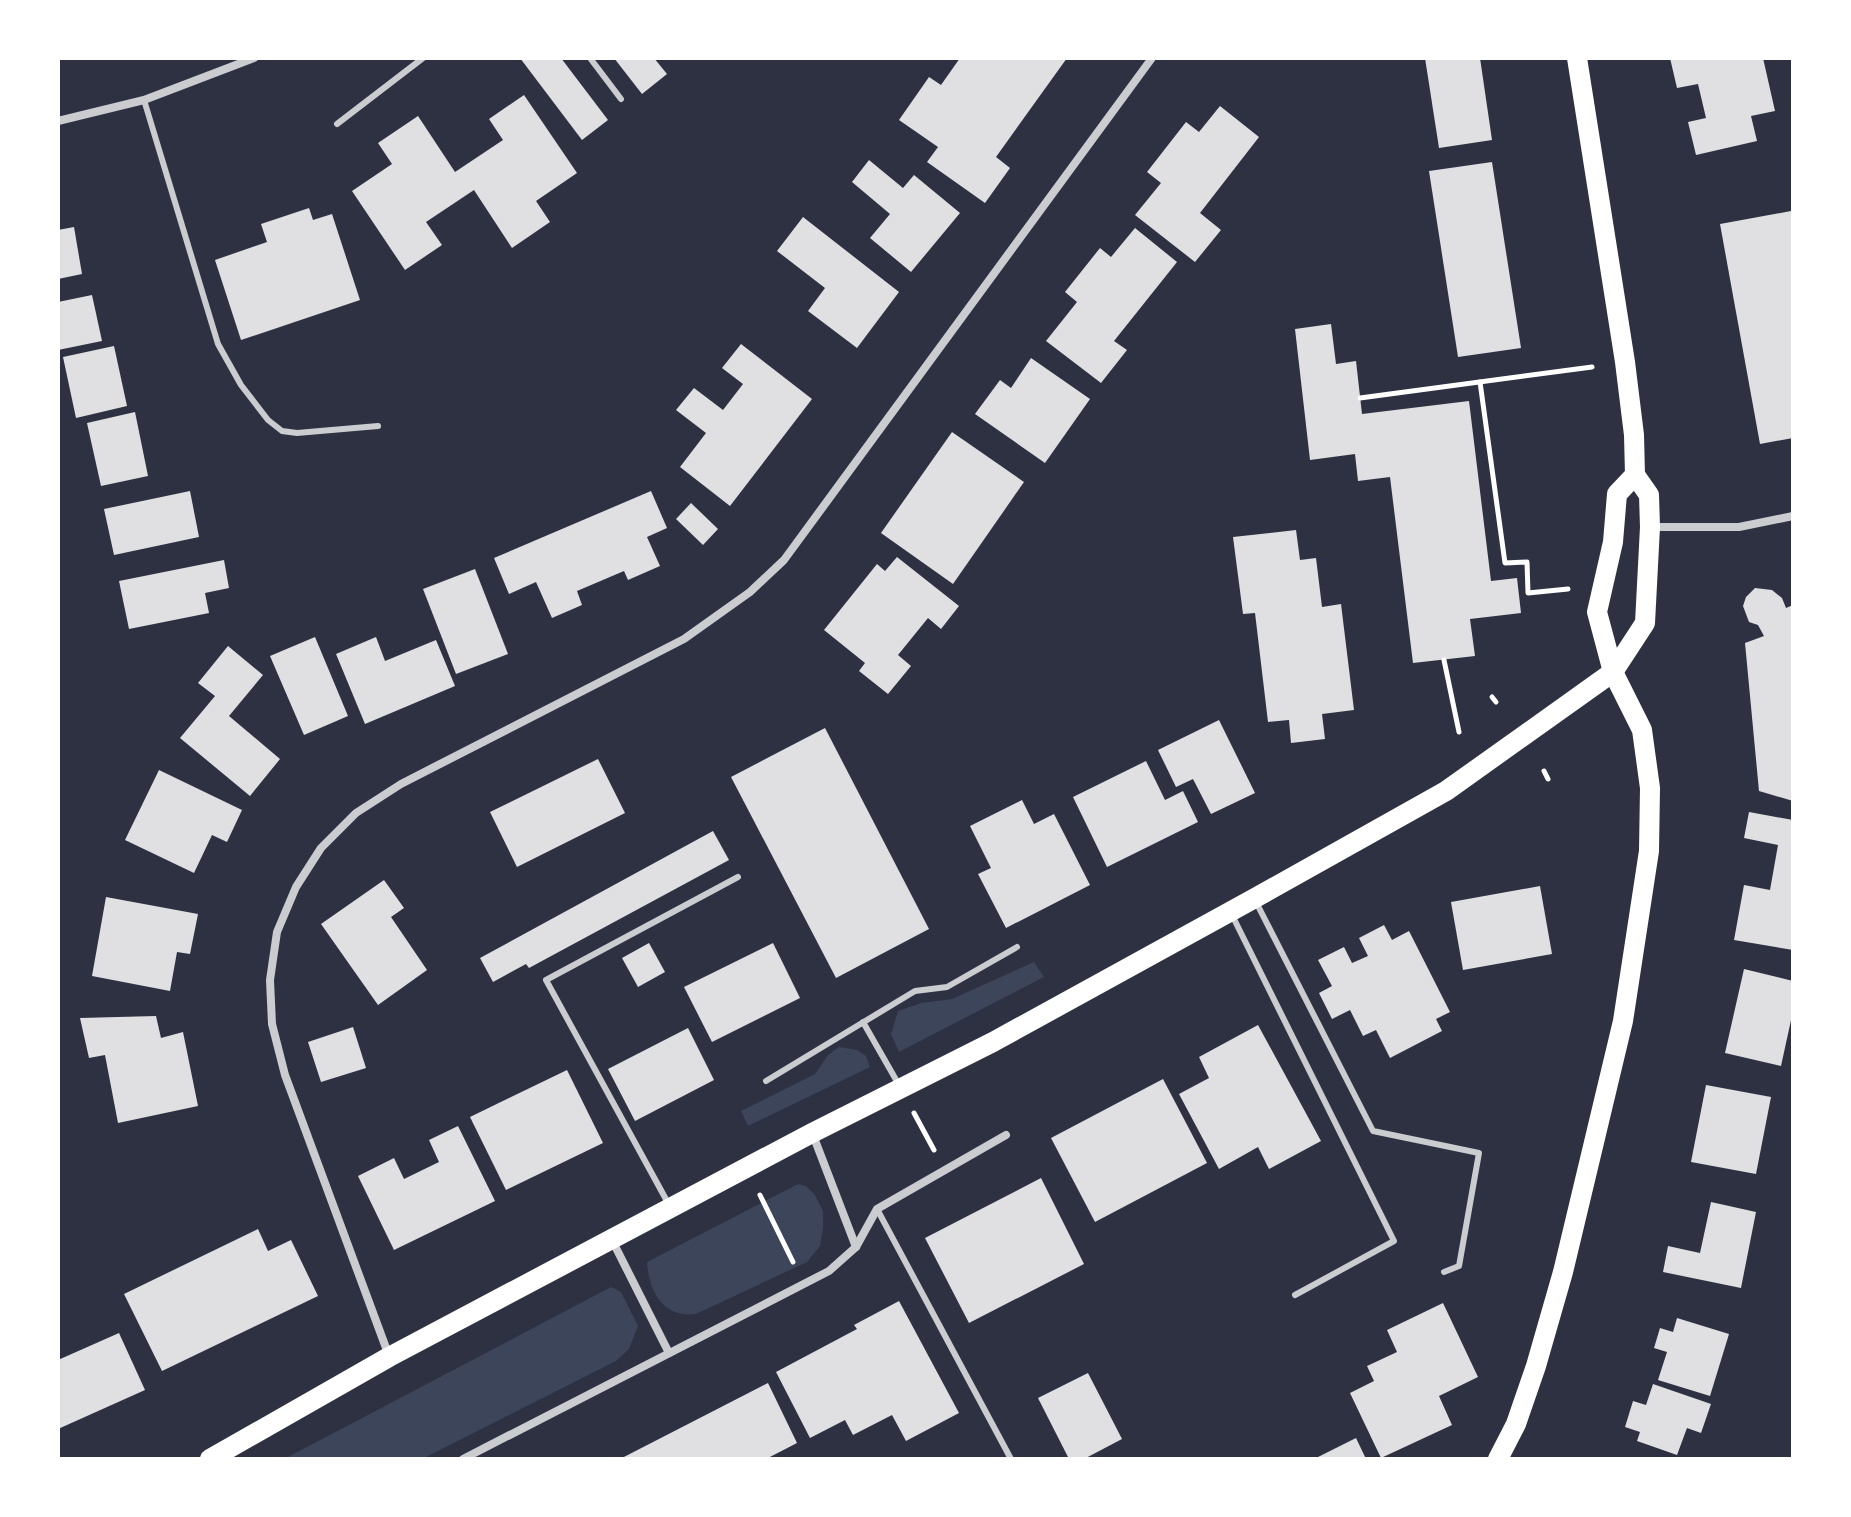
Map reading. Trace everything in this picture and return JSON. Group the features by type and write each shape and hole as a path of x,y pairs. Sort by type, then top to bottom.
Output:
{"main road":[{"path":"210,1459 389,1357 812,1133 993,1042 1446,791 1613,672 1645,623 1649,495 1635,475 1634,435 1625,362 1577,58"},
{"path":"1498,1459 1516,1424 1563,1272 1623,1021 1649,851 1650,788 1642,730 1613,672 1597,612 1613,542 1617,494 1635,475"}],"street":[{"path":"58,121 144,100 254,58"},
{"path":"389,1357 285,1075 272,1024 270,980 277,932 296,887 321,848 356,813 401,784 684,639 750,592 784,560 1152,58"},
{"path":"1650,527 1739,527 1793,516"},
{"path":"812,1133 856,1247"},
{"path":"463,1459 829,1271 856,1247 877,1209 1006,1135"},
{"path":"612,1240 669,1353"}],"lane":[{"path":"337,124 423,58"},
{"path":"590,58 621,99"},
{"path":"144,100 218,344 241,385 268,420 282,431 297,433 378,426"},
{"path":"671,1208 546,980 738,877"},
{"path":"1255,898 1373,1131 1479,1153 1459,1266 1444,1272"},
{"path":"1230,912 1394,1241 1295,1295"},
{"path":"766,1081 915,991 947,987 1017,947"},
{"path":"863,1022 900,1088"},
{"path":"877,1209 1011,1459"}],"path":[{"path":"1360,398 1592,367"},
{"path":"1480,382 1505,563 1527,562 1528,593"},
{"path":"1519,594 1568,589"},
{"path":"1444,660 1459,732"},
{"path":"1544,771 1548,779"},
{"path":"900,1088 943,1169"},
{"path":"747,1169 804,1284"}],"shaded area":[{"path":"1034,962 1044,977 899,1052 891,1034 898,1011 921,1003 952,999"},
{"path":"839,1047 857,1050 866,1056 870,1067 748,1126 741,1111 815,1074 828,1055"},
{"path":"798,1184 806,1186 815,1195 823,1211 820,1246 807,1262 696,1314 675,1312 660,1301 651,1283 647,1262"},
{"path":"611,1287 621,1292 638,1326 629,1349 616,1361 422,1459 284,1459"}],"building":[{"path":"520,58 561,58 608,120 582,140"},
{"path":"614,58 654,58 667,74 642,94"},
{"path":"960,58 1067,58 996,157 1010,168 985,203 927,162 938,147 899,120 929,77 941,85"},
{"path":"1425,58 1480,58 1492,140 1439,148"},
{"path":"1670,58 1763,58 1775,111 1751,116 1757,141 1696,155 1688,122 1706,118 1698,84 1677,88"},
{"path":"524,95 577,173 536,201 550,222 512,248 474,190 426,222 442,245 405,270 352,191 392,164 378,143 418,116 455,172 503,140 489,119"},
{"path":"1220,106 1259,137 1200,213 1221,230 1195,262 1135,215 1161,183 1147,172 1186,122 1199,132"},
{"path":"869,160 903,188 914,175 960,213 911,272 870,238 890,214 852,182"},
{"path":"1492,162 1521,348 1458,357 1429,171"},
{"path":"309,208 313,220 332,214 360,300 241,340 215,260 267,242 261,224"},
{"path":"1791,211 1793,438 1760,444 1720,224"},
{"path":"803,217 899,292 857,348 808,311 825,288 777,251"},
{"path":"74,227 82,274 58,279 58,230"},
{"path":"1135,228 1177,262 1114,341 1127,350 1101,383 1046,341 1077,302 1065,292 1100,248 1111,257"},
{"path":"92,295 102,341 58,350 58,302"},
{"path":"1331,324 1336,364 1356,361 1362,414 1469,401 1491,581 1517,578 1521,613 1470,619 1475,656 1413,663 1390,477 1358,481 1355,454 1310,460 1295,329"},
{"path":"741,344 812,399 730,506 680,467 706,433 676,410 694,388 723,410 743,384 722,368"},
{"path":"114,346 127,406 76,418 63,357"},
{"path":"1031,358 1090,399 1045,463 975,414 1000,380 1011,388"},
{"path":"135,412 148,476 101,486 87,423"},
{"path":"952,432 1024,482 953,584 881,533"},
{"path":"190,491 199,537 114,555 104,509"},
{"path":"651,491 667,528 647,537 660,566 628,580 624,571 577,591 582,605 552,618 536,582 509,594 494,558"},
{"path":"691,503 718,529 703,545 676,519"},
{"path":"1296,530 1300,560 1316,558 1322,607 1341,604 1354,710 1322,714 1325,739 1291,743 1289,720 1268,722 1255,613 1243,614 1233,537"},
{"path":"897,557 959,606 941,629 928,618 898,655 911,666 888,694 859,671 865,663 824,630 877,564 885,571"},
{"path":"224,560 229,588 205,593 209,613 129,629 119,581"},
{"path":"475,569 508,654 456,674 423,589"},
{"path":"1755,588 1772,590 1782,598 1786,608 1793,605 1793,801 1759,791 1745,643 1764,636 1758,625 1749,622 1743,606 1746,597"},
{"path":"315,637 348,716 304,735 270,656"},
{"path":"376,637 385,661 436,640 455,686 365,724 336,654"},
{"path":"228,646 263,675 229,716 280,759 250,796 180,738 215,696 198,683"},
{"path":"1219,720 1255,793 1211,814 1193,779 1176,787 1158,750"},
{"path":"825,728 929,929 836,978 731,777"},
{"path":"598,759 625,813 517,867 490,812"},
{"path":"1146,761 1165,800 1183,791 1198,822 1107,867 1073,797"},
{"path":"159,770 242,810 227,842 212,835 194,873 125,840"},
{"path":"1022,800 1034,824 1054,814 1090,885 1006,928 978,874 991,868 970,826"},
{"path":"1749,812 1793,820 1793,950 1734,940 1744,885 1770,890 1778,845 1744,838"},
{"path":"713,831 729,860 529,968 526,964 493,982 480,958"},
{"path":"384,880 404,908 391,917 427,970 378,1005 321,924"},
{"path":"1540,886 1552,954 1463,970 1451,902"},
{"path":"106,897 198,914 190,954 177,952 170,991 92,976"},
{"path":"1384,925 1392,940 1409,931 1450,1012 1436,1019 1442,1031 1390,1058 1376,1030 1363,1036 1350,1010 1332,1019 1319,993 1332,986 1318,960 1344,947 1352,963 1368,956 1359,938"},
{"path":"649,943 665,972 638,987 622,958"},
{"path":"773,943 800,998 712,1042 684,987"},
{"path":"1744,969 1793,981 1793,1011 1781,1066 1725,1053"},
{"path":"156,1016 161,1038 183,1032 198,1106 118,1123 105,1055 89,1058 80,1018"},
{"path":"1258,1025 1321,1141 1269,1169 1258,1147 1219,1169 1179,1094 1209,1078 1199,1057"},
{"path":"353,1027 366,1068 321,1082 308,1042"},
{"path":"688,1028 714,1080 635,1121 608,1069"},
{"path":"567,1070 603,1143 506,1190 470,1117"},
{"path":"1163,1079 1207,1163 1095,1222 1051,1138"},
{"path":"1706,1085 1771,1097 1756,1174 1691,1162"},
{"path":"458,1126 495,1201 394,1250 358,1176 394,1158 404,1179 439,1162 429,1140"},
{"path":"1041,1178 1084,1264 969,1323 925,1238"},
{"path":"1711,1202 1756,1212 1741,1288 1663,1272 1668,1246 1700,1253"},
{"path":"258,1229 268,1251 291,1240 318,1296 162,1371 124,1294"},
{"path":"899,1301 959,1413 906,1441 892,1415 853,1435 845,1420 810,1438 776,1372 857,1329 854,1325"},
{"path":"1443,1303 1478,1377 1439,1396 1452,1425 1381,1458 1350,1393 1374,1381 1367,1366 1397,1352 1387,1330"},
{"path":"1677,1318 1729,1334 1710,1396 1658,1380 1667,1352 1654,1348 1660,1328 1673,1332"},
{"path":"119,1333 145,1390 58,1429 58,1360"},
{"path":"1088,1373 1122,1439 1084,1459 1069,1459 1038,1398"},
{"path":"768,1383 797,1443 766,1459 620,1459"},
{"path":"1653,1384 1711,1404 1701,1433 1687,1428 1677,1455 1637,1441 1640,1432 1625,1427 1633,1401 1646,1405"},
{"path":"1356,1438 1366,1459 1314,1459"}]}
